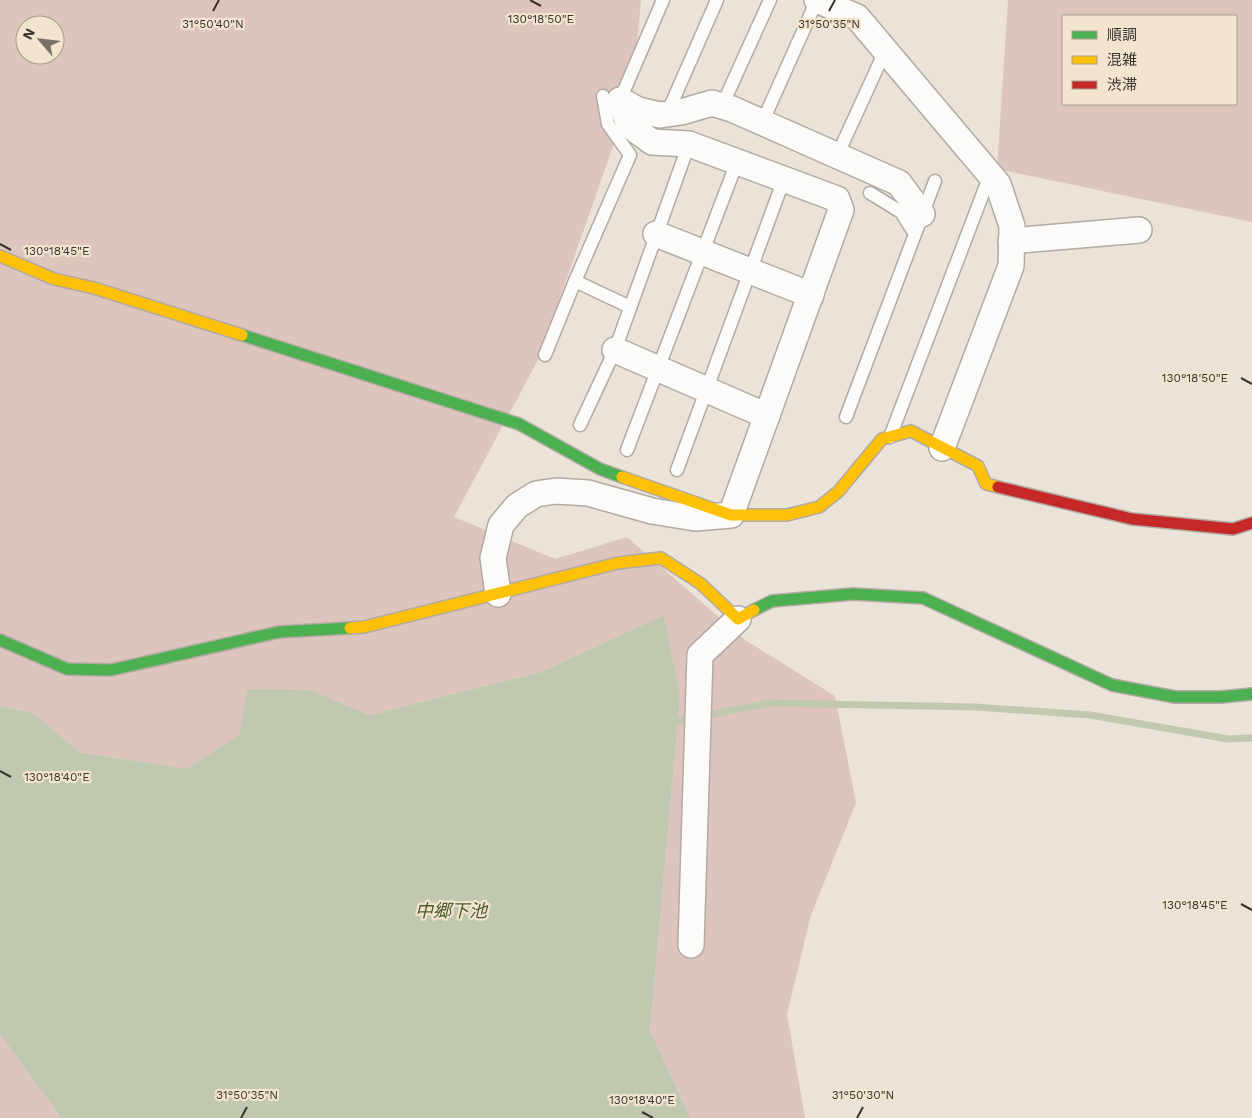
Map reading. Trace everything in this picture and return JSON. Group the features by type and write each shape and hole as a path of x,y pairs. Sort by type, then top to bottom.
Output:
{"street":[{"path":"817,0 857,17 998,184 1012,226 1011,266 942,448"},
{"path":"612,98 638,110 660,115 712,103 722,106 899,183 919,224"},
{"path":"612,98 628,125 652,142 689,144 837,199 841,210 731,515"},
{"path":"1011,242 1138,230"},
{"path":"656,234 811,295"},
{"path":"0,256 54,279 94,288 519,424 600,469 731,515"},
{"path":"615,350 767,416"},
{"path":"498,594 493,558 501,525 517,506 536,494 556,491 588,493 652,510 695,518 731,515 787,515 819,507 838,492 882,439 911,431 978,466 986,484 1132,519 1233,529 1252,523"},
{"path":"0,640 67,669 111,670 279,632 364,627 618,563 661,558 702,584 738,619"},
{"path":"692,945 700,655 738,619 772,600 853,594 923,598 1112,685 1174,696 1221,697 1252,694"}],"lane":[{"path":"545,355 574,280 630,155 608,124 612,98 663,0"},
{"path":"667,114 717,0"},
{"path":"722,106 770,0"},
{"path":"762,123 817,0"},
{"path":"838,156 886,51"},
{"path":"580,425 615,350 689,144"},
{"path":"627,450 737,162"},
{"path":"890,437 990,175"},
{"path":"677,470 784,179"},
{"path":"846,417 935,182"},
{"path":"870,193 919,224"},
{"path":"574,280 630,307"}],"shaded area":[{"path":"0,0 641,0 633,89 539,358 454,517 555,559 627,537 745,640 835,696 856,803 811,915 787,1014 805,1118 690,1118 650,1030 680,696 664,615 541,672 370,715 310,690 186,769 80,752 33,713 0,706"},
{"path":"1008,0 1252,0 1252,222 997,169"},
{"path":"0,1034 61,1118 0,1118"}],"water":[{"name":"中郷下池","path":"664,615 680,696 650,1030 690,1118 61,1118 0,1034 0,706 33,713 80,752 186,769 240,734 247,689 310,690 370,715 541,672"}],"waterway":[{"path":"703,716 769,703 975,707 1090,715 1228,739 1252,738"},
{"path":"669,724 693,718"}],"traffic: fast":[{"path":"242,335 519,424 600,469 622,477"},
{"path":"754,610 772,601 853,594 923,598 1112,685 1175,697 1221,697 1252,694"},
{"path":"0,640 67,669 111,670 279,632 350,628"}],"traffic: slow":[{"path":"0,256 54,279 94,288 242,335"},
{"path":"622,477 731,515 787,515 819,507 838,492 882,439 911,431 978,466 986,484 998,487"},
{"path":"350,628 364,627 618,563 661,558 701,584 738,619 754,610"}],"traffic: jam":[{"path":"998,487 1132,519 1233,529 1252,523"}]}
